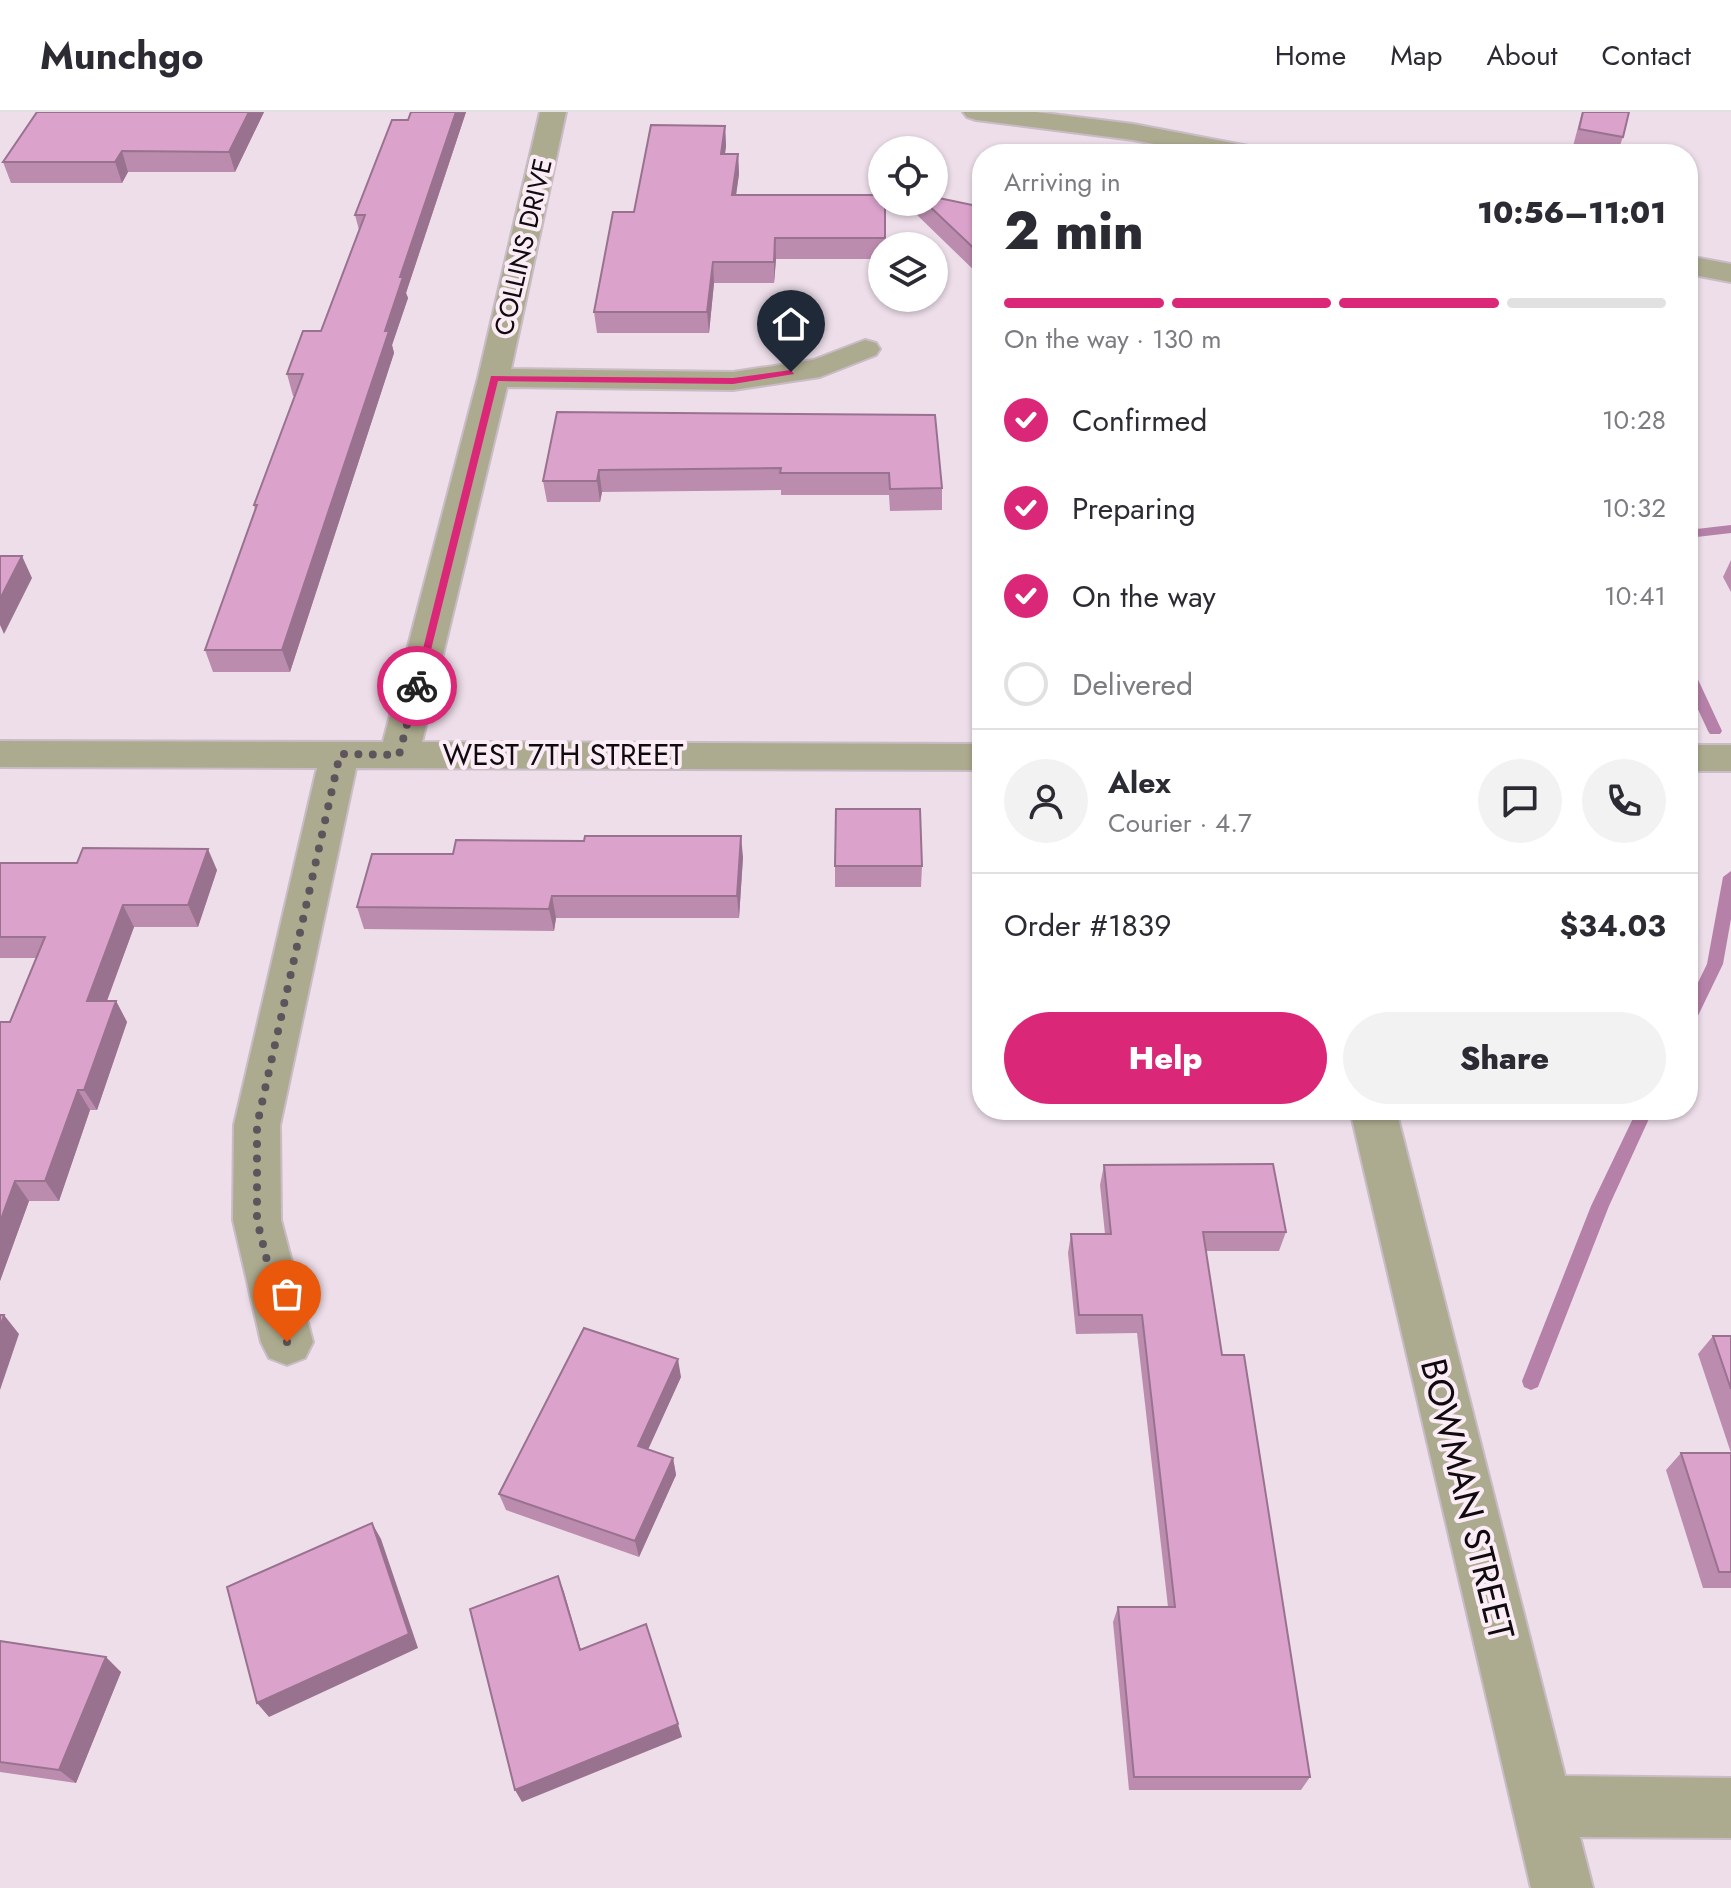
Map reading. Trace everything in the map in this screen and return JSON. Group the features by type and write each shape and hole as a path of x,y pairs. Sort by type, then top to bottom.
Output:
{"street":[{"name":"COLLINS DRIVE","path":"399,755 494,378 553,112"},
{"path":"976,112 1073,117 1201,144"},
{"path":"1698,267 1731,273"},
{"path":"494,378 733,381 820,368 865,349"},
{"name":"WEST 7TH STREET","path":"0,754 972,757"},
{"path":"287,1342 257,1220 257,1125 340,754"},
{"path":"1698,758 1731,758"},
{"name":"BOWMAN STREET","path":"1375,1120 1562,1888"},
{"path":"1542,1806 1731,1808"}],"building":[{"path":"37,112 249,112 229,152 122,151 115,162 3,162"},
{"path":"411,112 456,112 400,277 403,277 385,331 389,331 282,650 205,650 303,374 287,374 303,331 321,331 365,215 355,215 392,120 408,120"},
{"path":"1583,112 1629,112 1623,137 1579,129"},
{"path":"651,125 725,126 721,154 738,154 732,195 868,195 868,216 885,216 885,232 868,232 868,238 775,238 774,262 713,262 707,312 594,312 613,212 634,212"},
{"path":"948,200 972,205 972,247 940,216 948,216"},
{"path":"557,412 935,415 942,488 890,489 889,473 780,473 781,468 599,470 597,481 543,481"},
{"path":"0,556 22,556 0,599"},
{"path":"836,809 920,809 922,866 835,866"},
{"path":"585,836 741,836 737,896 552,896 549,909 357,907 372,854 453,854 456,840 584,841"},
{"path":"83,848 208,849 188,905 123,905 87,1001 116,1001 84,1090 78,1090 45,1181 15,1181 0,1222 0,1022 10,1022 45,937 0,937 0,863 77,863"},
{"path":"1273,1164 1286,1232 1203,1232 1222,1355 1244,1355 1310,1777 1134,1777 1118,1607 1175,1607 1142,1315 1079,1315 1071,1234 1111,1234 1104,1165"},
{"path":"584,1328 678,1359 638,1446 673,1458 635,1541 499,1494"},
{"path":"1713,1336 1731,1336 1731,1389"},
{"path":"1681,1453 1731,1453 1731,1572 1719,1572"},
{"path":"372,1523 409,1634 257,1703 227,1587"},
{"path":"558,1576 580,1650 646,1624 678,1724 515,1790 470,1609"},
{"path":"0,1641 106,1657 59,1770 0,1762"}],"waterway":[{"path":"1698,533 1731,529"},
{"path":"1698,694 1715,731"},
{"path":"1698,999 1715,964 1731,877"},
{"path":"1531,1381 1600,1206 1640,1120"}],"way so far":[{"path":"287,1342 257,1220 257,1125 340,754 399,755 417,686"}],"route":[{"path":"417,686 494,378 733,381 791,372"}]}
